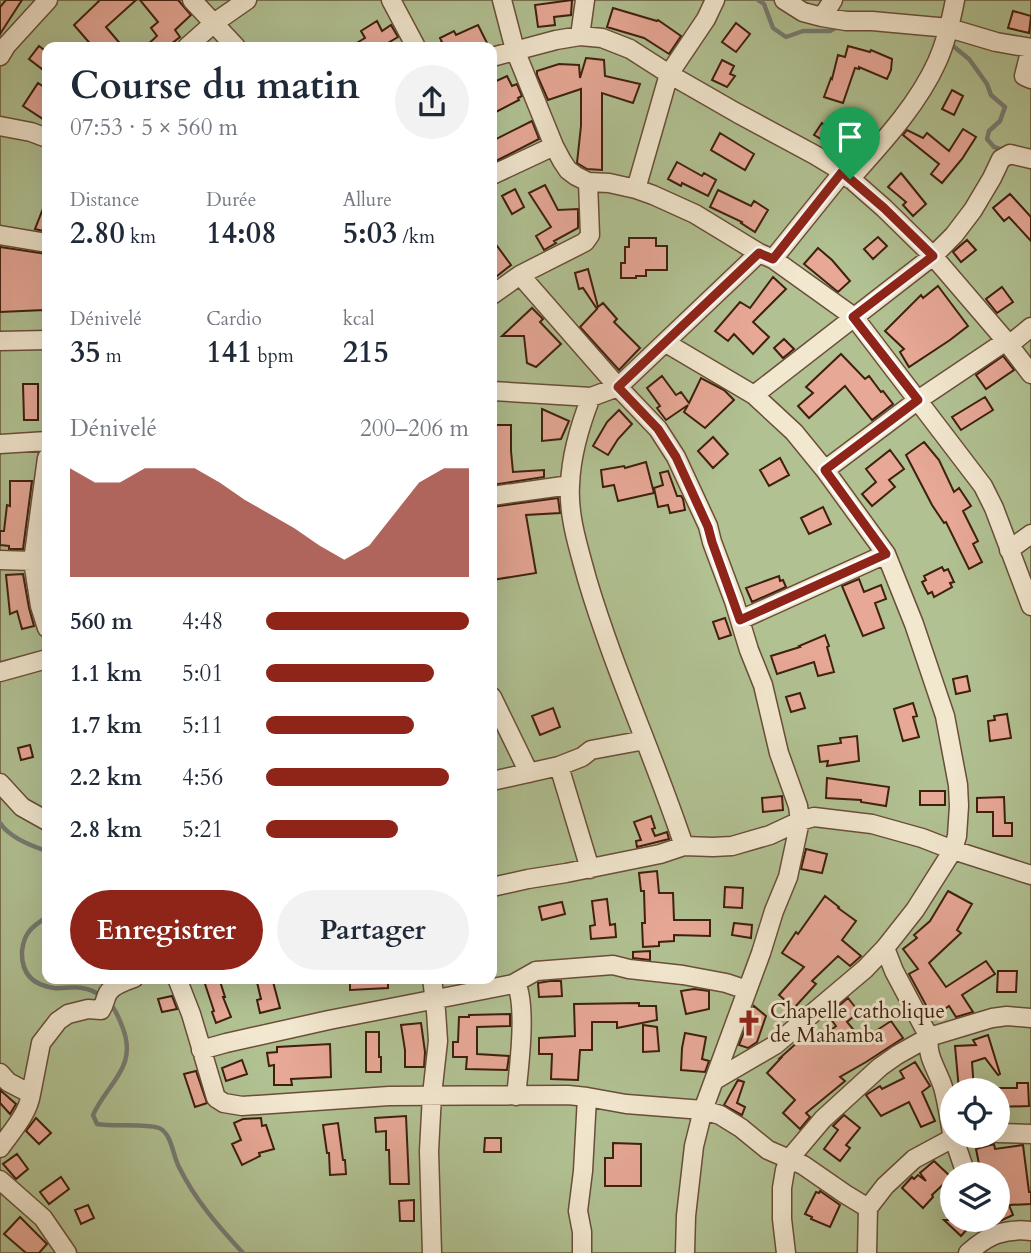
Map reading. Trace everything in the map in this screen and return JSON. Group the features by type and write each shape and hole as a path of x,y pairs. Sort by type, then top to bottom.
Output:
{"street":[{"path":"0,56 48,0"},
{"path":"192,0 231,42"},
{"path":"193,42 247,0"},
{"path":"391,0 413,42"},
{"path":"502,0 515,50 554,146 569,170 587,182 636,188 695,214 766,256 853,317 983,486 1031,606"},
{"path":"580,36 585,0"},
{"path":"636,188 669,74 706,19 715,0"},
{"path":"784,0 803,12 822,17 949,28 996,42 1031,47 1024,76 1031,79"},
{"path":"822,17 833,0"},
{"path":"497,391 591,397 618,387 766,256 892,132 938,60 955,0"},
{"path":"497,55 580,36 602,38 630,49 669,74 815,155 846,176 884,208 933,256 1008,343 1031,374"},
{"path":"0,126 42,136"},
{"path":"497,172 554,146"},
{"path":"754,395 933,256 973,210 1001,159 1010,154 1031,159"},
{"path":"497,291 520,275 585,242 590,235 587,182"},
{"path":"0,235 42,242"},
{"path":"520,275 658,429 676,457 708,527 763,685 779,753 798,806 800,821 788,877 703,1110 691,1166 685,1253"},
{"path":"825,470 918,400 1031,327"},
{"path":"0,341 42,340"},
{"path":"666,343 754,395 794,432 886,554 946,716 958,785 957,836 953,850 915,910 885,948 865,969 775,1045 715,1080"},
{"path":"591,397 575,443 569,485 577,545 617,668 684,846"},
{"path":"0,444 42,442"},
{"path":"497,495 569,485"},
{"path":"1009,550 1031,534"},
{"path":"41,540 33,561 42,612"},
{"path":"740,620 886,554"},
{"path":"0,560 33,561"},
{"path":"0,672 42,660"},
{"path":"497,707 529,773"},
{"path":"497,780 559,766 582,757 591,750 645,740"},
{"path":"559,766 590,869"},
{"path":"0,783 22,807 42,818"},
{"path":"497,886 528,878 590,869 684,846 732,846 770,835 814,817 872,824 1031,875"},
{"path":"885,948 894,971 929,1037 930,1058 940,1081"},
{"path":"201,1050 329,1020 516,983 536,971 613,965 726,983 747,990"},
{"path":"516,983 522,1007 516,1096"},
{"path":"0,1148 30,1103 41,1043 58,1021 68,1014 88,1009 101,1010 106,999 121,984"},
{"path":"179,984 216,1098 224,1103 242,1106 432,1095 587,1097 626,1104 703,1110 720,1115 768,1150 790,1158 868,1208"},
{"path":"432,1253 429,1151 438,1041 433,984"},
{"path":"786,1253 782,1219 785,1170 790,1158 823,1119 880,1067 929,1037 992,1018 1031,1018"},
{"path":"0,1073 8,1082 31,1094"},
{"path":"582,1253 578,1211 587,1097"},
{"path":"1010,1133 1031,1134"},
{"path":"867,1253 868,1208 885,1186 914,1159 940,1145"},
{"path":"0,1180 43,1218 67,1253"},
{"path":"1010,1229 1031,1231"},
{"path":"968,1253 987,1232"}],"green space":[{"path":"0,0 1031,0 1031,1253 0,1253"}],"building":[{"path":"6,0 22,0 0,34 0,7"},
{"path":"100,0 136,0 106,27 119,42 89,42 74,25"},
{"path":"140,0 178,0 191,15 175,30 180,37 174,42 150,42 157,36 151,28 158,22"},
{"path":"572,0 571,15 554,17 555,25 538,27 535,5"},
{"path":"613,8 658,20 681,36 669,54 644,38 607,27"},
{"path":"1013,11 1031,16 1029,33 1008,28"},
{"path":"377,21 382,31 391,25 398,37 390,42 358,42 365,38 361,31"},
{"path":"736,23 750,34 736,52 722,42"},
{"path":"478,25 486,42 442,42 440,38 454,31 456,35"},
{"path":"39,46 42,48 42,69 29,59"},
{"path":"848,46 870,52 871,50 892,59 887,79 859,67 855,68 843,103 824,97 838,55 845,57"},
{"path":"586,58 604,60 605,76 640,84 633,103 602,93 602,170 587,169 577,163 581,89 548,100 537,75 537,71 559,64 579,65 580,78"},
{"path":"722,60 734,66 730,74 735,76 727,87 712,80"},
{"path":"507,76 512,86 517,84 522,96 497,111 497,81"},
{"path":"38,83 42,86 42,118 23,106"},
{"path":"952,90 963,96 954,115 942,109"},
{"path":"532,121 539,139 497,160 497,138"},
{"path":"822,123 860,144 853,157 814,135"},
{"path":"963,129 976,137 942,183 931,174 939,164 903,135 907,130 923,138 927,133 949,151"},
{"path":"720,133 754,154 745,170 711,150"},
{"path":"677,162 702,176 704,173 716,180 708,196 668,179"},
{"path":"901,173 926,204 913,216 903,205 906,202 888,187"},
{"path":"545,185 558,210 578,209 578,228 554,241 556,243 544,250 536,236 551,227 529,193"},
{"path":"515,189 524,207 512,214 502,196"},
{"path":"718,190 751,206 754,201 768,210 755,232 742,222 710,207"},
{"path":"1010,194 1031,217 1031,241 1009,217 1004,221 993,208"},
{"path":"42,211 42,231 35,229"},
{"path":"878,237 887,246 873,259 864,249"},
{"path":"629,238 656,238 656,246 667,246 667,270 646,270 646,276 621,278 621,263 625,263 625,247 629,247"},
{"path":"967,240 976,250 961,262 953,252"},
{"path":"497,246 511,265 497,276"},
{"path":"0,247 42,253 42,310 0,312"},
{"path":"818,248 850,281 838,292 804,264"},
{"path":"588,269 598,307 603,303 617,319 614,322 640,348 619,370 580,327 597,309 583,288 579,289 575,273"},
{"path":"773,277 786,289 753,322 769,337 753,354 734,334 728,341 715,331 740,302 750,308"},
{"path":"938,286 968,326 909,367 900,352 904,349 885,331 921,295 923,298"},
{"path":"1002,287 1013,302 997,313 986,299"},
{"path":"532,308 543,319 540,322 561,344 536,367 527,363 524,336 502,336"},
{"path":"784,339 794,349 783,358 774,348"},
{"path":"841,354 865,379 869,376 893,404 872,420 845,386 809,418 798,406 813,393 806,387"},
{"path":"1003,356 1014,370 986,389 976,375"},
{"path":"662,376 676,395 681,392 689,403 701,378 724,390 734,400 705,428 684,412 688,405 666,420 647,388"},
{"path":"23,384 38,384 38,420 24,420"},
{"path":"985,397 993,410 961,430 952,417"},
{"path":"542,409 569,421 561,439 542,441"},
{"path":"619,410 632,424 608,455 593,446 607,422"},
{"path":"497,425 511,425 513,472 544,470 544,477 497,484"},
{"path":"713,437 728,454 713,468 698,451"},
{"path":"924,442 939,460 954,492 959,488 971,506 963,511 978,541 973,544 982,562 969,569 946,522 944,523 932,505 906,455"},
{"path":"890,450 904,469 889,480 895,487 872,506 862,494 876,482 866,469"},
{"path":"780,458 789,475 769,486 760,470"},
{"path":"646,462 654,493 618,501 614,485 603,487 601,470 625,468"},
{"path":"668,471 677,496 683,499 685,510 670,513 668,505 658,507 654,488 663,485 660,473"},
{"path":"10,481 32,481 23,549 9,549 9,546 0,545 0,531 4,531 7,505 10,506"},
{"path":"558,498 560,513 526,515 536,573 497,579 497,506"},
{"path":"823,507 831,524 809,534 801,518"},
{"path":"942,567 944,571 948,569 954,582 950,583 952,587 934,597 932,592 928,594 922,582 926,580 924,576"},
{"path":"23,574 34,626 22,629 17,611 10,614 6,575"},
{"path":"779,576 786,587 752,602 746,588"},
{"path":"859,579 864,592 881,585 886,599 875,603 884,628 863,636 842,586"},
{"path":"725,618 731,635 719,639 713,622"},
{"path":"825,635 834,672 818,676 814,662 777,674 771,656 800,647"},
{"path":"967,676 970,691 956,694 953,679"},
{"path":"800,693 805,708 791,712 786,697"},
{"path":"913,703 917,716 913,717 919,737 903,741 894,709"},
{"path":"553,708 560,727 540,735 532,716"},
{"path":"1007,714 1011,738 990,741 988,721 995,720 994,716"},
{"path":"857,736 859,761 827,766 828,761 820,762 818,746 841,743 840,738"},
{"path":"30,745 33,757 21,760 18,748"},
{"path":"827,778 889,787 886,806 861,800 826,798"},
{"path":"920,791 945,791 945,805 920,805"},
{"path":"782,796 783,810 763,812 762,798"},
{"path":"1004,797 1005,823 1012,823 1012,836 993,836 993,812 977,812 977,798"},
{"path":"651,816 655,836 667,832 669,839 637,847 636,841 641,840 634,822"},
{"path":"806,849 827,854 822,873 801,869"},
{"path":"657,871 659,893 673,893 674,920 710,920 710,936 674,935 674,941 643,947 644,891 641,891 639,873"},
{"path":"725,887 743,888 742,908 724,907"},
{"path":"948,891 972,904 957,930 961,933 929,963 946,987 986,961 995,974 962,995 973,1012 956,1017 949,1006 933,1018 909,974 918,969 903,949 917,938 914,935 930,921"},
{"path":"825,896 856,921 842,940 861,956 850,966 838,956 812,981 816,984 794,1008 779,995 804,967 782,953"},
{"path":"607,899 610,925 615,924 616,937 591,939 590,926 595,925 592,901"},
{"path":"562,902 565,914 542,920 539,907"},
{"path":"734,923 752,925 751,938 732,935"},
{"path":"650,951 650,960 633,958 633,952"},
{"path":"998,971 1017,971 1016,992 997,992"},
{"path":"561,981 562,996 539,997 538,983"},
{"path":"205,984 221,984 231,1017 216,1023 212,1012 214,1011"},
{"path":"257,984 274,984 280,1008 260,1013 257,1000 261,999"},
{"path":"350,984 388,984 388,988 350,990"},
{"path":"681,991 709,991 709,1009 686,1014"},
{"path":"172,996 177,1009 162,1012 158,999"},
{"path":"848,998 859,1012 847,1022 862,1040 891,1021 903,1038 840,1077 845,1081 806,1113 810,1117 800,1129 783,1113 795,1100 767,1073 810,1031 818,1041 836,1026 828,1015"},
{"path":"639,1003 639,1006 656,1006 657,1020 617,1028 617,1022 592,1022 592,1050 580,1050 578,1080 551,1079 552,1054 539,1054 539,1038 575,1036 574,1004"},
{"path":"754,1006 766,1016 757,1042 748,1048 739,1045"},
{"path":"510,1014 510,1026 477,1027 477,1054 509,1056 507,1070 466,1069 467,1057 453,1057 453,1042 458,1042 459,1017"},
{"path":"421,1023 424,1067 405,1067 401,1025"},
{"path":"643,1025 657,1027 659,1051 643,1052"},
{"path":"366,1032 379,1032 381,1072 366,1072"},
{"path":"685,1033 706,1037 702,1059 709,1061 705,1072 681,1070"},
{"path":"988,1035 1000,1074 998,1075 985,1058 972,1062 973,1078 958,1078 955,1046 976,1045 973,1040"},
{"path":"330,1044 331,1077 291,1079 292,1085 274,1085 274,1065 269,1066 267,1053 277,1052 277,1047"},
{"path":"242,1060 247,1074 226,1081 222,1068"},
{"path":"915,1062 930,1086 922,1092 935,1121 921,1127 909,1102 881,1116 866,1095 880,1086 882,1089 904,1078 900,1071"},
{"path":"196,1071 207,1103 195,1107 184,1074"},
{"path":"738,1080 744,1082 737,1103 745,1107 742,1115 724,1105"},
{"path":"1017,1083 1028,1083 1029,1106 1010,1107 1010,1088 1017,1088"},
{"path":"0,1090 16,1104 10,1114 0,1103"},
{"path":"844,1115 860,1128 846,1145 850,1148 840,1161 824,1149 838,1130 833,1126"},
{"path":"406,1116 409,1184 390,1184 386,1131 376,1132 375,1118"},
{"path":"36,1118 51,1133 39,1144 26,1131"},
{"path":"261,1118 262,1126 266,1125 274,1149 259,1153 260,1156 242,1165 232,1144 241,1140 234,1123 243,1119"},
{"path":"338,1123 346,1174 330,1175 323,1125"},
{"path":"485,1138 501,1138 501,1152 484,1152"},
{"path":"613,1143 641,1144 641,1186 605,1186 605,1158 613,1158"},
{"path":"1023,1145 1031,1204 1010,1205 1010,1162 979,1162 976,1149"},
{"path":"17,1154 28,1169 16,1179 3,1164"},
{"path":"934,1161 940,1167 940,1187 923,1208 902,1188 912,1177 914,1179 918,1175 926,1181 920,1173"},
{"path":"61,1177 69,1189 49,1204 40,1192"},
{"path":"820,1191 840,1205 830,1227 805,1214 816,1192"},
{"path":"414,1200 414,1221 400,1221 399,1201"},
{"path":"88,1205 94,1218 81,1224 75,1210"},
{"path":"20,1217 47,1244 39,1253 26,1253 4,1234"}],"waterway":[{"path":"758,0 764,4 773,28 786,37 803,31 830,31 839,26"},
{"path":"948,42 969,59 987,84 991,95 1005,107 1000,121 989,131 987,139 994,147 1006,151"},
{"path":"0,823 15,837 42,849"},
{"path":"42,921 27,934 22,951 23,966 29,977 46,986 85,988 102,997"},
{"path":"109,1002 122,1026 127,1053 119,1073 93,1115 97,1124 149,1126 165,1132 192,1191 243,1253"}],"place":[{"name":"Chapelle catholique de Mahamba","path":"749,1023"}],"route":[{"path":"842,172 850,179 933,256 853,317 918,400 825,470 886,554 740,620 708,527 676,457 658,429 618,387 759,253 773,259 842,172"}]}
